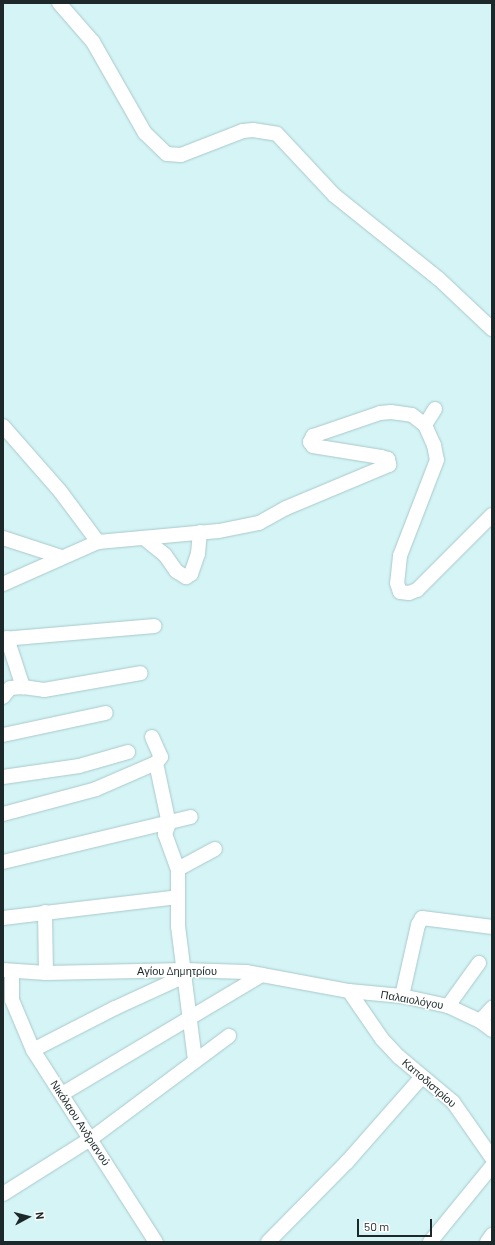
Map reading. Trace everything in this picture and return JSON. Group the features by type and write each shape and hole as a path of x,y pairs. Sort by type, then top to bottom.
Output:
{"street":[{"path":"59,3 93,42 145,133 160,150 167,154 181,154 243,131 253,130 277,134 334,195 439,279 492,329"},
{"path":"425,425 435,409"},
{"path":"3,584 61,557 98,542 200,532 259,523 286,508 384,469 389,465 388,459 312,446 310,442 313,436 380,413 391,412 412,415 425,425 434,445 437,460 400,556 397,583 400,592 409,593 417,590 492,515"},
{"path":"3,426 60,491 98,542"},
{"path":"144,538 166,555 176,571 186,577 192,574 198,554 200,532"},
{"path":"3,538 61,557"},
{"path":"22,687 5,639 154,626"},
{"path":"3,697 10,688 22,687 44,690 141,673"},
{"path":"4,731 106,713"},
{"path":"3,814 96,789 156,763 161,757 152,737"},
{"path":"4,775 79,766 128,752"},
{"path":"156,763 169,824 165,834 178,869 178,926 196,1060"},
{"path":"3,862 169,824 191,817"},
{"path":"178,869 215,849"},
{"path":"3,918 178,897"},
{"path":"45,912 46,973"},
{"path":"402,996 418,925 422,918 492,927"},
{"path":"448,1006 479,963"},
{"path":"7,971 7,999"},
{"name":"Αγίου Δημητρίου","path":"7,971 46,973 184,973 226,971 262,975 349,991"},
{"path":"33,1050 184,973"},
{"path":"62,1094 262,975"},
{"name":"Παλαιολόγου","path":"349,991 402,996 448,1006 480,1021 492,1030"},
{"name":"Καποδιστρίου","path":"349,991 382,1039 421,1078 453,1102 492,1158"},
{"name":"Νικόλαου Ανδριανού","path":"7,999 33,1050 92,1138 156,1242"},
{"path":"480,1021 492,1008"},
{"path":"3,1194 92,1138 229,1036"},
{"path":"268,1242 347,1162 421,1078"},
{"path":"430,1242 492,1166"},
{"path":"487,1242 492,1234"}]}
